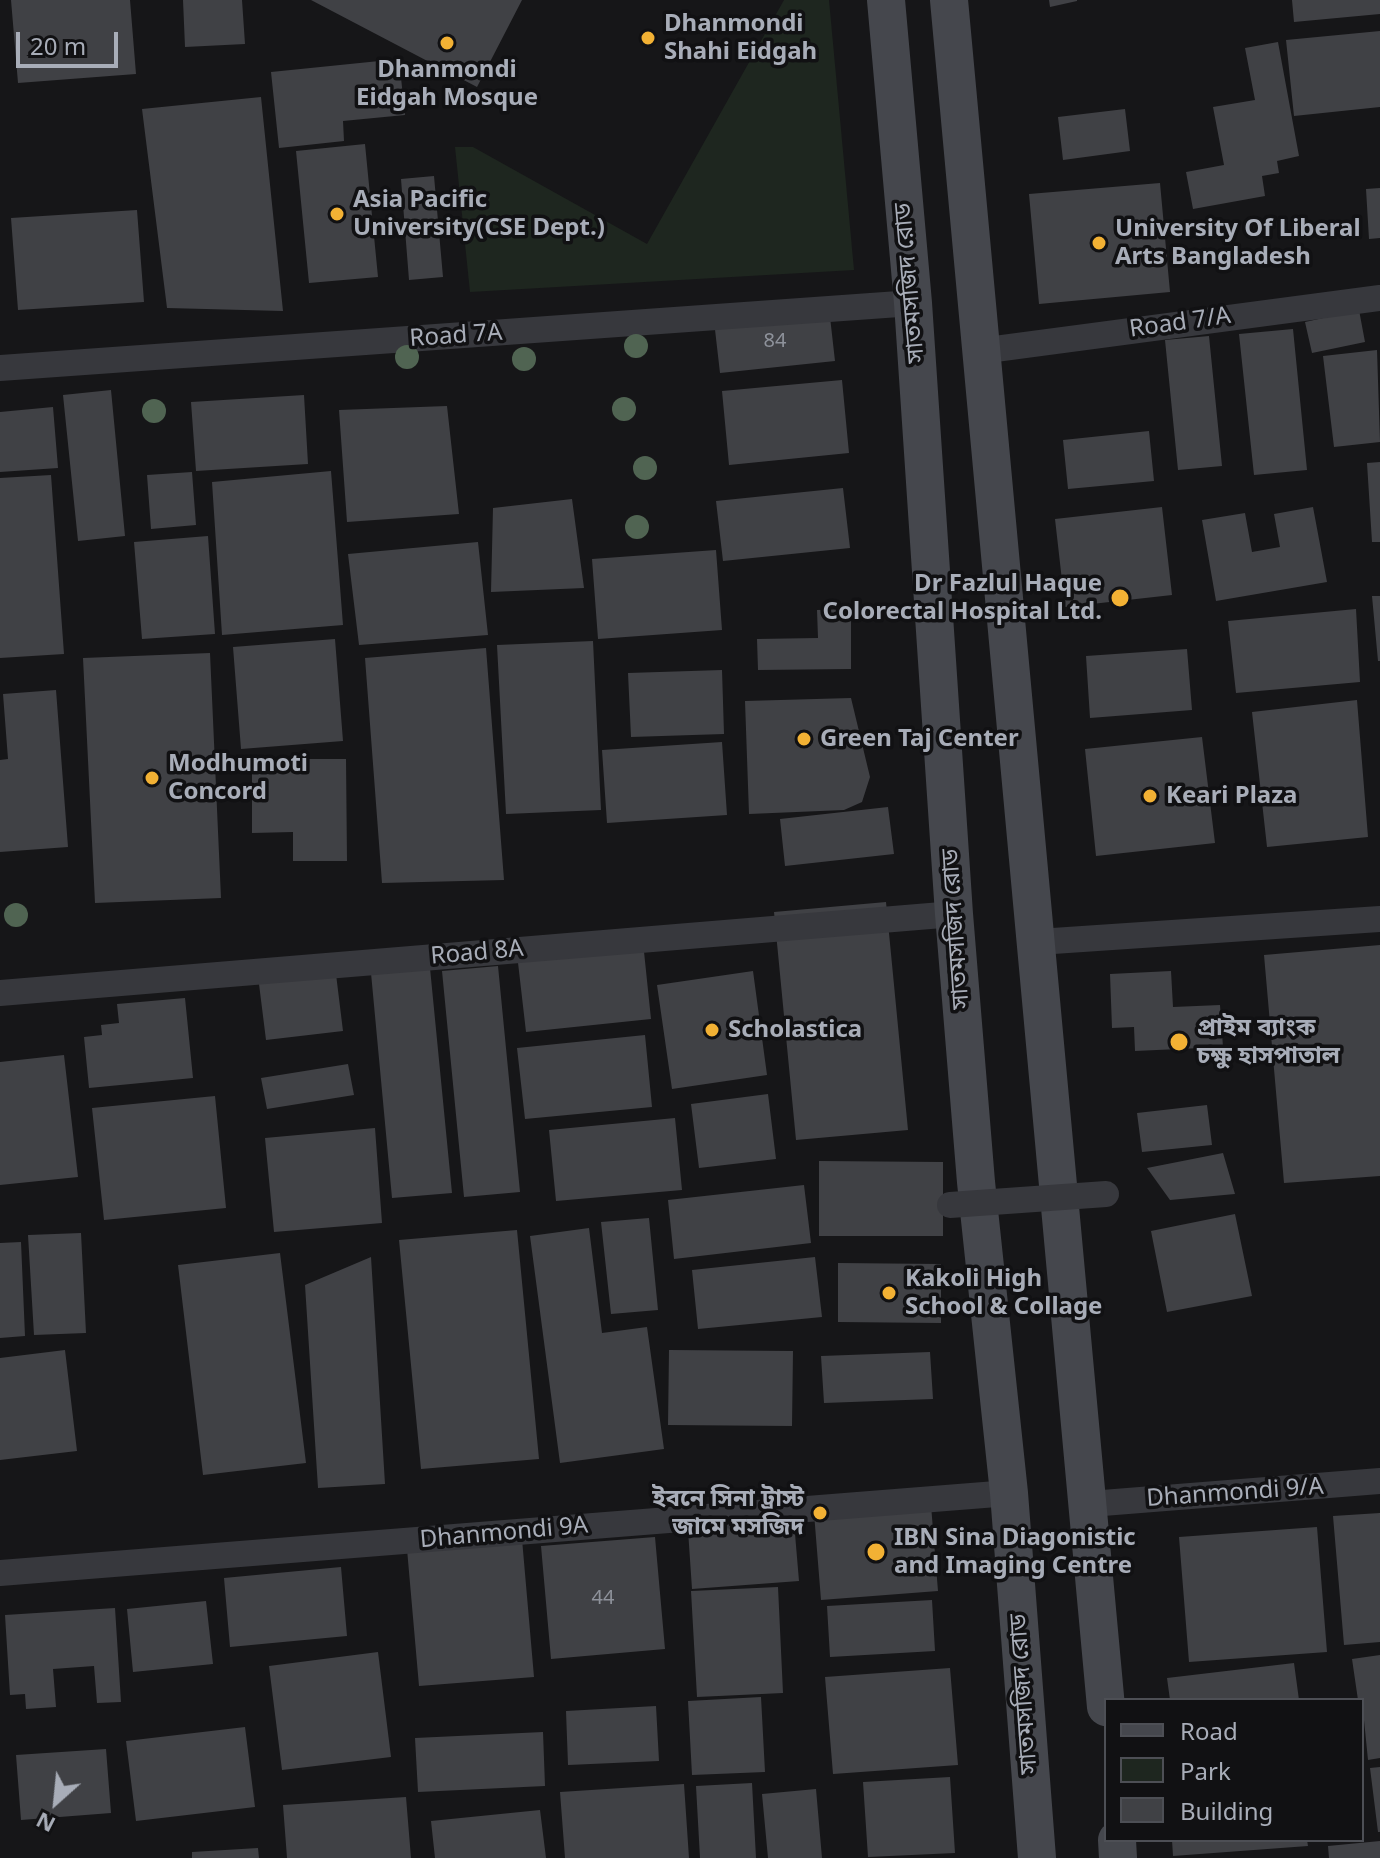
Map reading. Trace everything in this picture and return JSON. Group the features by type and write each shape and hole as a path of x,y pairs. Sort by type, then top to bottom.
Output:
{"main road":[{"name":"সাতমসজিদ রোড","path":"886,0 913,303 954,914 976,1182 1009,1493 1037,1858"},
{"path":"949,0 1090,1504 1105,1698"}],"street":[{"name":"Road 7/A","path":"980,351 1380,298"},
{"name":"Road 7A","path":"0,368 913,303"},
{"name":"Road 8A","path":"0,993 954,914"},
{"path":"1038,942 1380,919"},
{"path":"950,1205 1106,1194"},
{"name":"Dhanmondi 9/A","path":"1090,1504 1380,1481"},
{"name":"Dhanmondi 9A","path":"0,1573 1009,1493"}],"green space":[{"path":"784,0 829,0 854,270 470,292 455,147 473,147 647,244"}],"building":[{"path":"11,0 130,0 136,74 18,83"},
{"path":"183,0 242,0 245,44 185,47"},
{"name":"Dhanmondi Eidgah Mosque","path":"311,0 522,0 477,87"},
{"path":"1049,0 1077,0 1077,1 1050,7"},
{"path":"1292,0 1380,0 1380,14 1294,22"},
{"path":"1380,31 1380,107 1294,116 1286,40"},
{"path":"1278,42 1299,156 1277,161 1279,173 1262,176 1265,196 1193,209 1186,172 1224,165 1213,107 1255,100 1245,48"},
{"path":"399,59 405,115 343,121 344,141 279,148 271,72"},
{"path":"261,97 283,311 167,308 142,109"},
{"path":"1125,109 1130,151 1063,160 1058,117"},
{"name":"Asia Pacific University(CSE Dept.)","path":"365,144 378,277 309,283 296,151"},
{"path":"434,176 443,277 409,280 401,179"},
{"name":"University Of Liberal Arts Bangladesh","path":"1160,183 1170,292 1039,304 1029,194"},
{"path":"1380,188 1380,238 1369,239 1366,189"},
{"path":"137,210 144,302 18,310 11,218"},
{"path":"829,308 835,361 720,373 714,321"},
{"path":"1359,310 1365,342 1312,353 1305,322"},
{"path":"1293,329 1307,470 1254,475 1239,334"},
{"path":"1209,336 1222,466 1178,470 1165,340"},
{"path":"1377,350 1380,442 1334,447 1323,356"},
{"path":"842,380 849,453 729,465 722,391"},
{"path":"111,390 125,536 78,541 63,395"},
{"path":"304,395 308,464 196,471 191,402"},
{"path":"447,406 459,514 347,522 339,410"},
{"path":"53,407 58,468 0,472 0,412"},
{"path":"1149,431 1154,481 1068,489 1063,440"},
{"path":"1380,462 1380,542 1372,542 1367,463"},
{"path":"331,471 343,625 222,635 212,482"},
{"path":"192,472 196,525 151,529 147,475"},
{"path":"51,475 64,654 0,658 0,478"},
{"path":"843,488 850,548 723,561 716,501"},
{"path":"572,499 584,588 491,592 493,508"},
{"path":"1162,507 1172,595 1065,607 1055,519"},
{"path":"1313,507 1327,582 1216,601 1202,520 1245,513 1252,552 1280,547 1274,514"},
{"path":"208,536 215,634 142,639 134,542"},
{"path":"478,542 488,635 359,645 348,554"},
{"path":"716,550 722,630 598,639 592,559"},
{"path":"1372,596 1380,596 1380,661 1378,661"},
{"path":"851,609 851,669 758,670 757,639 818,638 817,610"},
{"path":"1356,609 1360,682 1236,693 1228,621"},
{"path":"335,639 343,741 241,749 233,647"},
{"path":"593,641 601,810 506,814 497,645"},
{"path":"486,648 504,880 382,883 365,658"},
{"path":"1187,649 1192,710 1090,718 1086,656"},
{"name":"Modhumoti Concord","path":"210,653 221,898 95,903 83,658"},
{"path":"722,670 724,734 631,737 628,673"},
{"path":"56,690 68,847 0,852 0,760 8,759 3,694"},
{"name":"Green Taj Center","path":"851,698 870,777 862,802 844,810 749,814 745,701"},
{"path":"1357,700 1368,837 1267,847 1252,712"},
{"name":"Keari Plaza","path":"1202,737 1215,843 1096,856 1085,749"},
{"path":"722,742 727,815 607,823 602,750"},
{"path":"252,759 346,759 347,861 293,861 293,832 252,833"},
{"path":"888,807 894,854 785,866 780,819"},
{"path":"886,902 908,1130 796,1140 774,912"},
{"path":"643,942 651,1019 526,1032 517,954"},
{"path":"1380,945 1380,1176 1284,1183 1264,955"},
{"path":"335,966 343,1031 266,1040 258,976"},
{"path":"498,966 520,1192 464,1197 442,971"},
{"path":"430,968 452,1193 392,1198 371,973"},
{"name":"Scholastica","path":"753,971 767,1075 672,1089 657,985"},
{"path":"1171,971 1173,1007 1220,1005 1223,1047 1135,1051 1134,1027 1112,1028 1110,974"},
{"path":"185,998 193,1078 89,1088 84,1037 102,1035 101,1025 119,1023 117,1004"},
{"path":"645,1035 652,1107 525,1119 517,1048"},
{"path":"64,1055 78,1177 0,1185 0,1062"},
{"path":"348,1064 354,1095 267,1109 261,1078"},
{"path":"768,1094 776,1159 699,1168 691,1104"},
{"path":"215,1096 226,1208 104,1220 92,1108"},
{"path":"1207,1105 1212,1145 1142,1152 1137,1113"},
{"path":"675,1118 682,1190 556,1201 549,1130"},
{"path":"375,1128 382,1223 274,1232 265,1138"},
{"path":"1223,1153 1235,1194 1170,1200 1147,1168"},
{"path":"819,1161 943,1162 943,1236 819,1236"},
{"path":"804,1185 811,1243 674,1259 668,1200"},
{"path":"1235,1214 1252,1296 1167,1312 1151,1231"},
{"path":"649,1218 658,1310 611,1314 601,1222"},
{"path":"589,1228 602,1333 647,1327 664,1449 560,1463 530,1236"},
{"path":"517,1230 539,1459 421,1469 399,1240"},
{"path":"81,1233 86,1333 34,1335 28,1235"},
{"path":"21,1242 25,1336 0,1338 0,1243"},
{"path":"280,1253 306,1463 203,1475 178,1265"},
{"path":"371,1257 385,1484 318,1488 305,1285"},
{"path":"815,1257 822,1317 698,1329 692,1270"},
{"name":"Kakoli High School & Collage","path":"838,1263 941,1264 941,1323 838,1322"},
{"path":"65,1350 77,1451 0,1460 0,1358"},
{"path":"669,1350 793,1351 792,1426 668,1425"},
{"path":"930,1352 933,1399 824,1403 821,1356"},
{"name":"IBN Sina Diagonistic and Imaging Centre","path":"931,1505 938,1591 821,1600 814,1513"},
{"path":"1380,1513 1380,1642 1344,1645 1333,1516"},
{"path":"794,1522 799,1581 692,1589 688,1530"},
{"path":"1317,1527 1327,1652 1189,1662 1179,1537"},
{"path":"655,1537 665,1649 551,1659 541,1546"},
{"path":"522,1539 534,1677 419,1686 407,1549"},
{"path":"341,1567 347,1636 230,1647 224,1578"},
{"path":"778,1587 783,1693 697,1697 691,1591"},
{"path":"932,1600 935,1651 830,1657 827,1606"},
{"path":"206,1601 213,1664 133,1672 127,1609"},
{"path":"115,1608 121,1702 97,1703 94,1666 53,1669 56,1707 26,1709 25,1694 10,1695 5,1615"},
{"path":"378,1652 391,1757 282,1770 269,1666"},
{"path":"1380,1655 1380,1758 1368,1760 1364,1698 1358,1698 1352,1659"},
{"path":"1294,1663 1299,1698 1170,1698 1167,1678"},
{"path":"950,1668 958,1765 833,1774 825,1677"},
{"path":"761,1697 765,1772 692,1775 688,1701"},
{"path":"656,1706 659,1761 568,1765 566,1711"},
{"path":"245,1727 255,1807 136,1821 126,1741"},
{"path":"543,1732 545,1786 418,1792 415,1738"},
{"path":"106,1749 111,1813 21,1820 16,1755"},
{"path":"1380,1767 1380,1832 1378,1832 1370,1768"},
{"path":"950,1777 955,1853 868,1857 863,1782"},
{"path":"752,1783 756,1858 700,1858 696,1786"},
{"path":"684,1784 689,1858 565,1858 560,1792"},
{"path":"816,1789 822,1858 768,1858 762,1794"},
{"path":"406,1797 411,1858 287,1858 283,1805"},
{"path":"540,1810 546,1858 435,1858 431,1821"},
{"path":"1380,1841 1380,1858 1329,1858 1328,1846"},
{"path":"1172,1842 1307,1842 1308,1846 1173,1856"},
{"path":"258,1848 259,1858 192,1858 192,1852"}],"place":[{"name":"Dhanmondi Shahi Eidgah","path":"648,38"},
{"name":"Dhanmondi Eidgah Mosque","path":"447,43"},
{"name":"Asia Pacific University(CSE Dept.)","path":"337,214"},
{"name":"University Of Liberal Arts Bangladesh","path":"1099,243"},
{"name":"Dr Fazlul Haque Colorectal Hospital Ltd.","path":"1120,598"},
{"name":"Green Taj Center","path":"804,739"},
{"name":"Modhumoti Concord","path":"152,778"},
{"name":"Keari Plaza","path":"1150,796"},
{"name":"Scholastica","path":"712,1030"},
{"name":"প্রাইম ব্যাংক চক্ষু হাসপাতাল","path":"1179,1042"},
{"name":"Kakoli High School & Collage","path":"889,1293"},
{"name":"ইবনে সিনা ট্রাস্ট জামে মসজিদ","path":"820,1513"},
{"name":"IBN Sina Diagonistic and Imaging Centre","path":"876,1552"}]}
